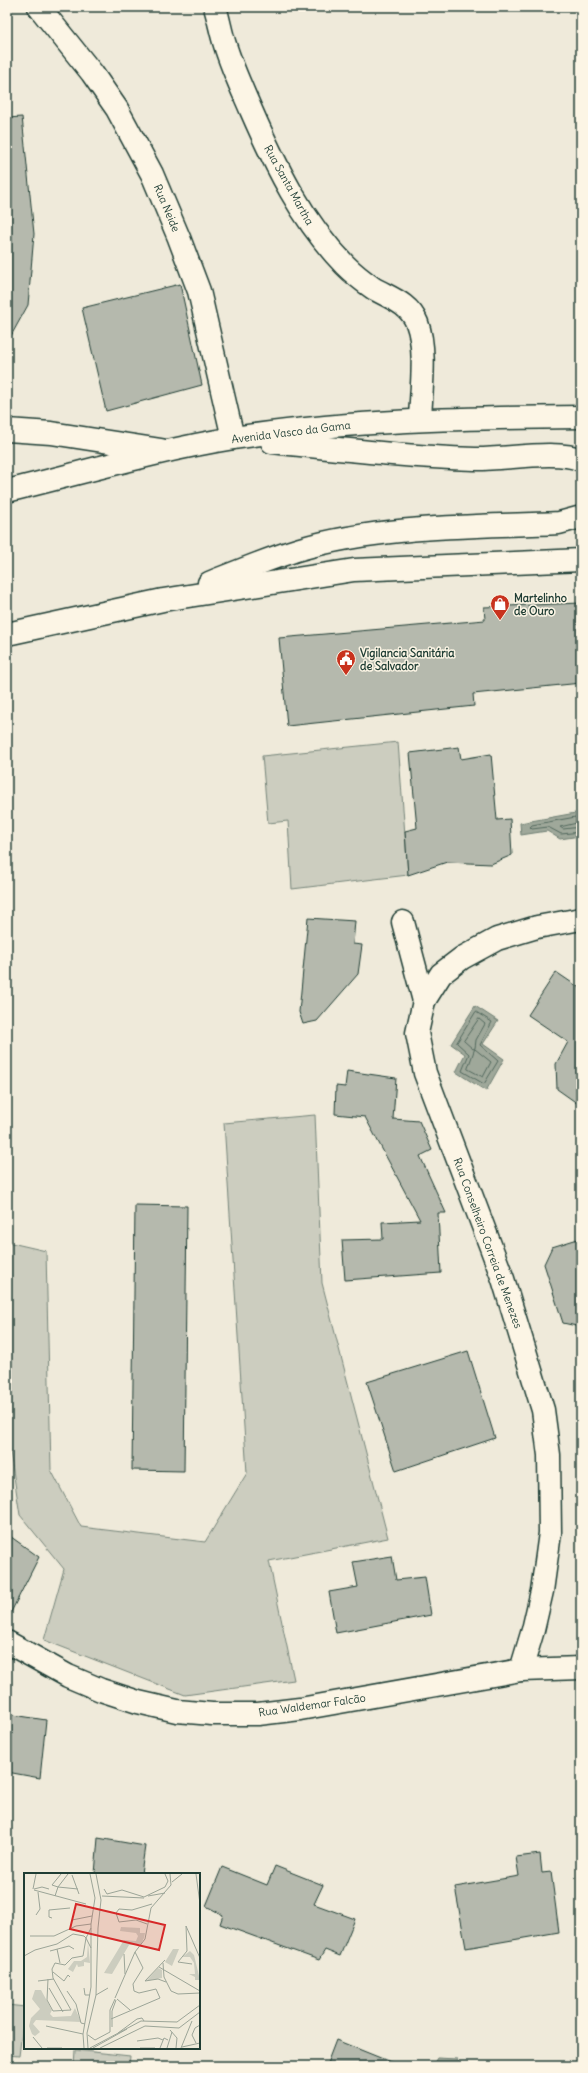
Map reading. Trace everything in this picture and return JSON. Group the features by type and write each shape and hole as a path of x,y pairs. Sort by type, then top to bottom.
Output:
{"street":[{"name":"Rua Neide","path":"39,7 92,73 117,109 152,174 199,291 233,438"},
{"name":"Rua Santa Martha","path":"216,7 224,44 234,71 265,141 294,198 319,236 345,265 374,288 402,303 412,314 417,324 422,344 420,420"},
{"name":"Avenida Vasco da Gama","path":"7,491 172,451 233,438 323,426 420,420 581,418"},
{"path":"7,430 51,433 172,451"},
{"path":"233,438 415,456 477,459 557,456 581,460"},
{"path":"163,600 300,549 337,540 404,530 559,523 581,517"},
{"path":"7,634 163,600 354,570 581,560"},
{"name":"Rua Conselheiro Correia de Menezes","path":"521,1670 533,1630 542,1591 550,1533 549,1455 543,1410 503,1279 425,1073 417,1033 424,1001 441,974 462,958 497,939 537,927 581,919"},
{"path":"403,922 424,1001"},
{"name":"Rua Waldemar Falcão","path":"7,1642 68,1676 101,1690 138,1702 177,1711 212,1714 258,1714 300,1709 521,1670 581,1668"}],"shaded area":[{"path":"398,742 408,875 292,889 288,821 268,823 262,756"},
{"path":"315,1115 322,1283 388,1538 269,1561 294,1680 185,1695 44,1640 64,1569 20,1515 9,1445 7,1442 7,1242 46,1251 51,1470 81,1527 205,1542 247,1473 224,1123"},
{"path":"7,2005 24,2007 19,2056 7,2055"},
{"path":"75,2050 130,2056 129,2066 74,2066"}],"water":[{"path":"581,812 580,836 560,839 547,831 521,835 520,823"},
{"path":"475,1006 498,1021 483,1044 504,1059 486,1091 456,1072 465,1054 451,1044"},
{"path":"437,2058 457,2059 463,2066 432,2066"}],"building":[{"path":"22,117 34,234 28,305 7,343 7,118"},
{"path":"180,284 202,385 106,411 82,308"},
{"path":"581,603 581,683 473,694 474,706 287,726 279,638 485,620 484,607"},
{"path":"459,747 461,759 491,754 497,820 510,819 512,855 491,864 447,862 408,875 405,831 417,828 410,753"},
{"path":"308,918 355,921 353,944 362,945 358,974 317,1021 303,1024 299,1012"},
{"path":"556,972 581,989 581,1106 557,1089 556,1064 568,1042 528,1015"},
{"path":"347,1071 396,1078 393,1119 419,1121 432,1150 420,1156 446,1213 438,1213 441,1273 345,1280 342,1240 383,1239 382,1222 420,1220 365,1117 335,1114 336,1086 345,1087"},
{"path":"135,1205 187,1206 184,1471 132,1470"},
{"path":"581,1238 581,1327 563,1323 544,1264 552,1247"},
{"path":"468,1351 495,1438 396,1471 367,1382"},
{"path":"7,1534 39,1557 7,1620"},
{"path":"392,1556 396,1580 425,1577 431,1615 336,1633 329,1592 358,1587 353,1562"},
{"path":"7,1714 46,1720 40,1778 7,1772"},
{"path":"98,1838 145,1846 141,1873 95,1873"},
{"path":"540,1854 542,1873 551,1872 559,1932 466,1948 455,1887 519,1876 516,1857"},
{"path":"275,1866 323,1885 314,1904 355,1919 340,1956 325,1950 319,1960 220,1924 223,1915 206,1906 222,1867 267,1885"},
{"path":"336,2040 398,2065 398,2066 326,2066"}],"place":[{"name":"Martelinho de Ouro","path":"500,621"},
{"name":"Vigilancia Sanitária de Salvador","path":"346,676"}]}
